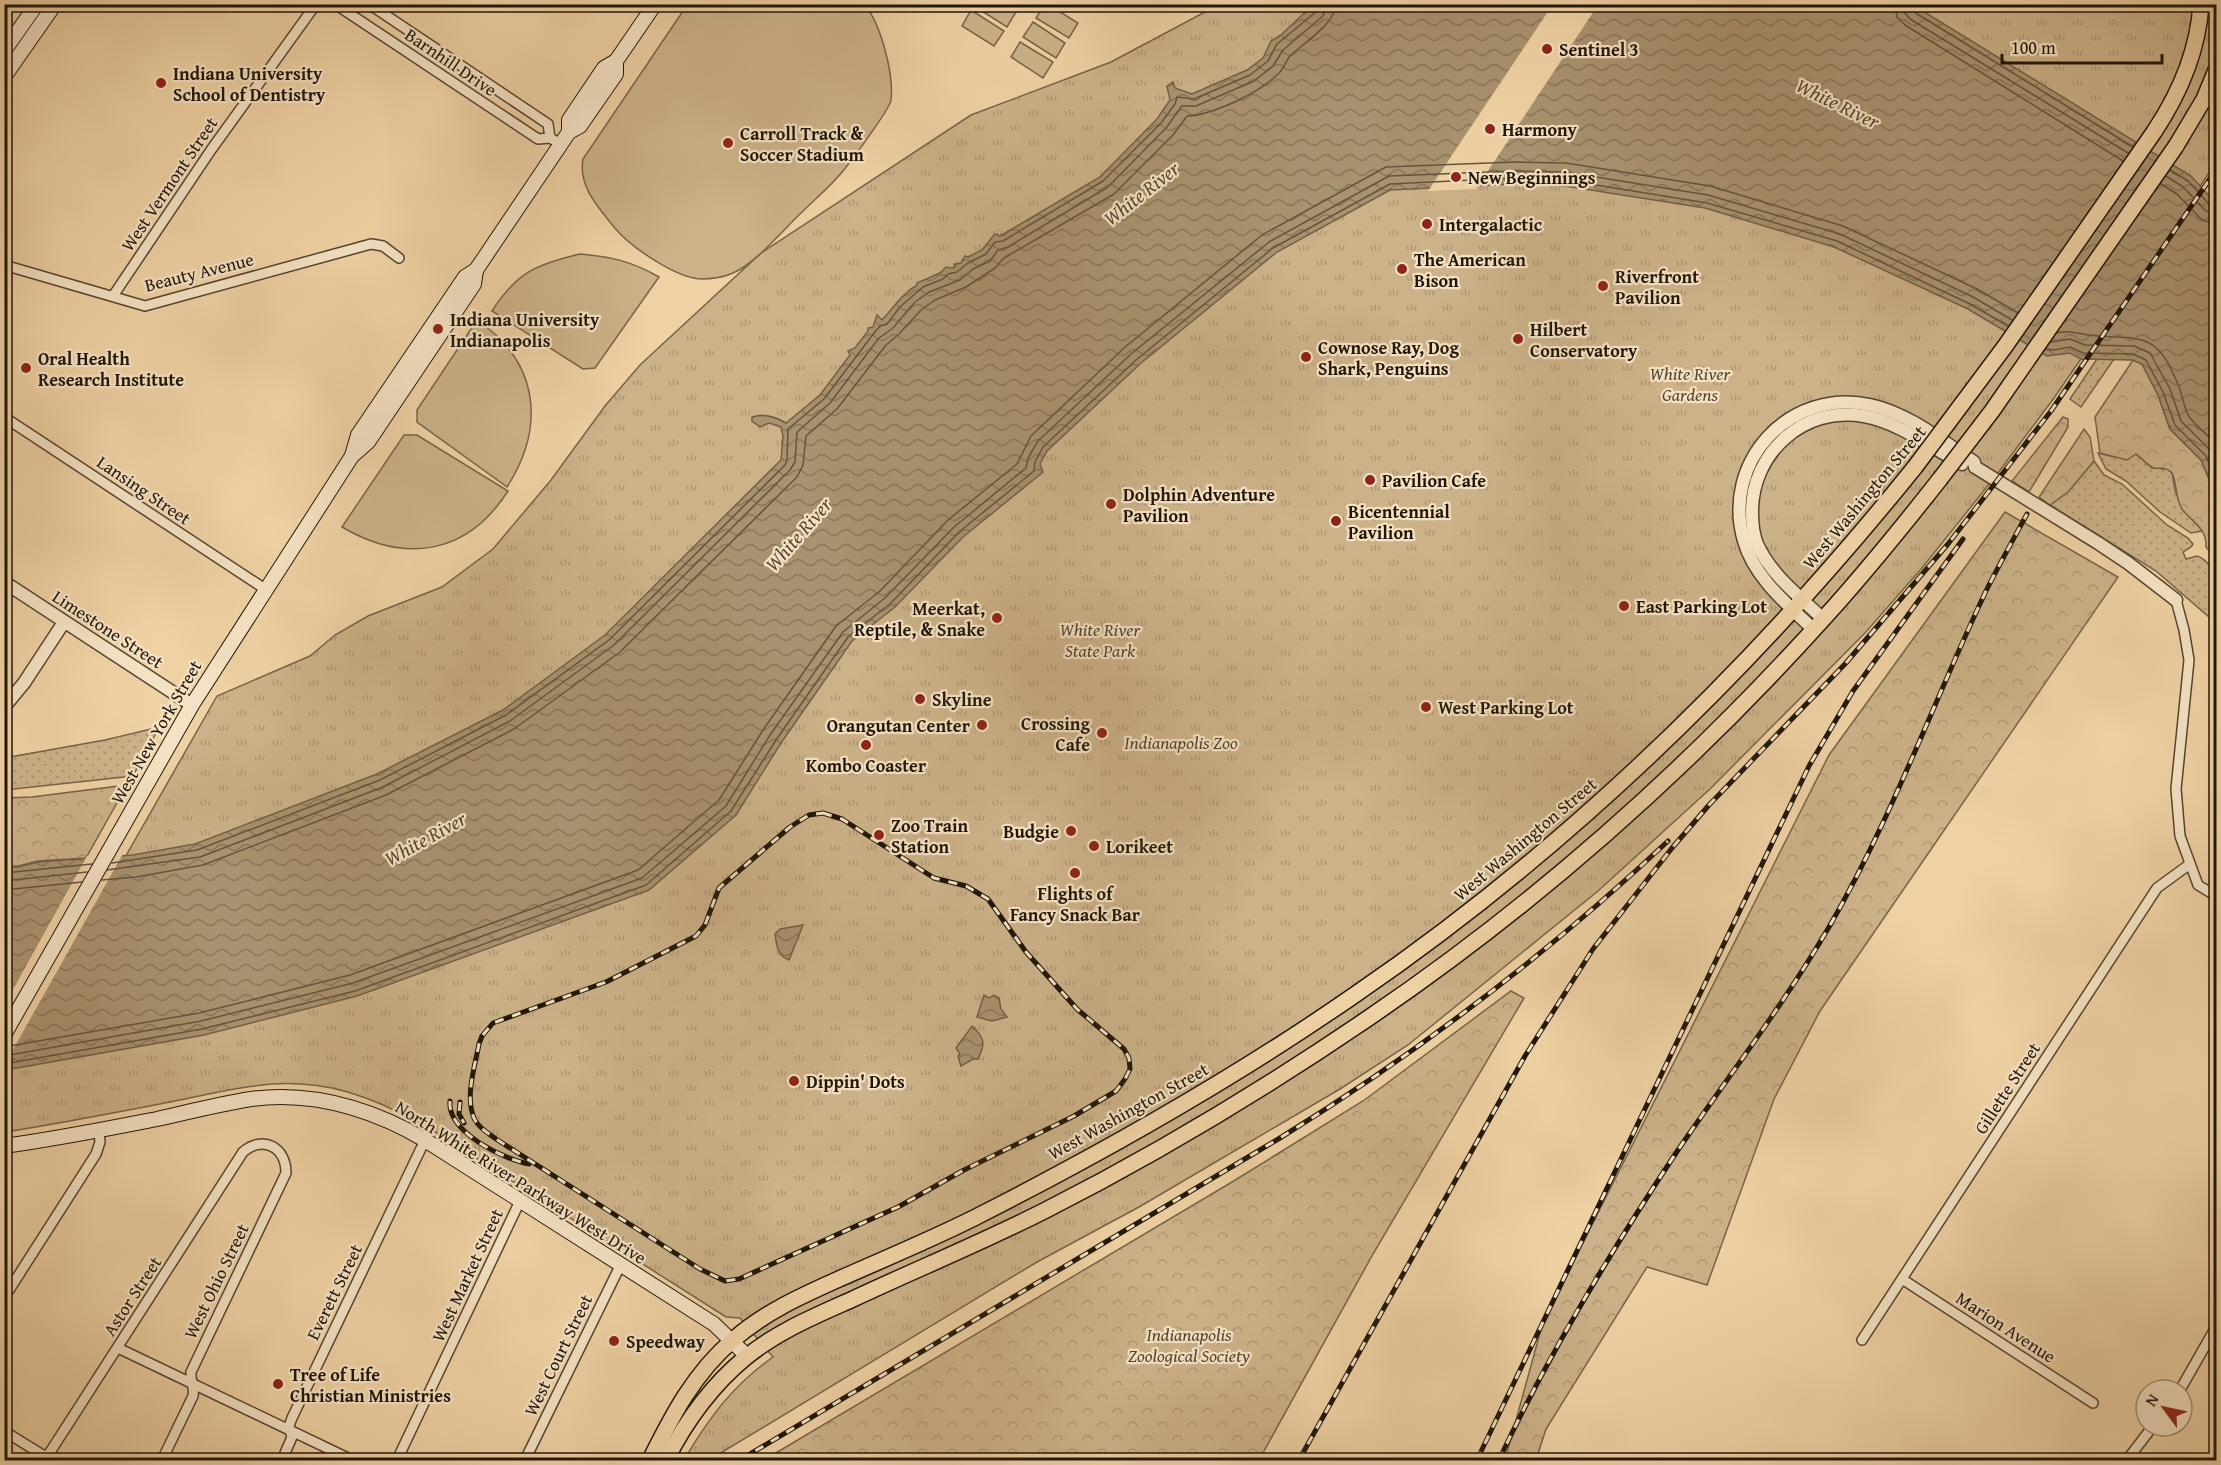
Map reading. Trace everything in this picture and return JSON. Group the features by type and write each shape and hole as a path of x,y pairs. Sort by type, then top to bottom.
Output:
{"main road":[{"path":"4,51 37,4"},
{"path":"4,77 55,4"},
{"name":"West New York Street","path":"4,1035 179,726 265,589 352,456 368,442 474,284 476,270 556,141 580,126 616,74 616,61 655,4"},
{"name":"West Washington Street","path":"650,1461 682,1399 709,1364 732,1341 772,1311 974,1218 1167,1114 1274,1049 1443,932 1592,810 1687,721 1852,545 1915,467 1993,363 2154,132 2179,90 2189,67 2200,23 2201,4"},
{"path":"666,1461 702,1402 747,1356 794,1325 985,1239 1117,1173 1260,1089 1373,1016 1489,929 1619,821 1708,738 1818,624 1940,479 2004,394 2176,146 2204,99 2217,70"},
{"name":"North White River Parkway West Drive","path":"4,1146 99,1131 251,1099 293,1098 327,1102 368,1111 425,1140 714,1324 747,1356"}],"street":[{"name":"West Vermont Street","path":"113,296 211,150 316,4"},
{"name":"Barnhill Drive","path":"335,4 538,139 556,141"},
{"name":"Barnhill Drive","path":"369,4 548,124 556,141"},
{"name":"Beauty Avenue","path":"4,265 145,306 370,244 383,246 399,258"},
{"path":"1818,624 1798,605 1766,561 1756,542 1752,523 1754,485 1764,461 1782,439 1794,430 1823,417 1842,414 1864,416 1898,429 1970,468 1975,467 2121,558 2175,600 2184,630 2189,660 2176,789 2180,836 2198,885 2217,896"},
{"name":"Lansing Street","path":"4,417 265,589"},
{"name":"Limestone Street","path":"4,582 192,705"},
{"path":"4,707 24,683 64,621"},
{"name":"Gillette Street","path":"1862,1340 2157,888 2190,864"},
{"path":"4,1298 96,1154 100,1142 99,1131"},
{"name":"Everett Street","path":"282,1461 291,1441 289,1426 292,1418 425,1140"},
{"name":"West Ohio Street","path":"162,1461 193,1396 191,1372 286,1173 284,1158 274,1146 259,1144 246,1149"},
{"name":"Astor Street","path":"47,1460 246,1149"},
{"name":"West Market Street","path":"397,1461 520,1201"},
{"name":"West Court Street","path":"525,1461 621,1264"},
{"name":"Marion Avenue","path":"1902,1279 2093,1403"},
{"path":"2187,1378 2217,1326"},
{"path":"118,1348 352,1461"},
{"path":"4,1431 47,1460"},
{"path":"2127,1461 2144,1438"}],"green space":[{"name":"Carroll Track & Soccer Stadium","path":"687,5 865,5 881,37 890,77 891,100 889,105 870,135 838,177 742,269 710,279 692,278 667,268 621,235 591,196 583,178 582,169 583,159"},
{"path":"975,5 1005,5 1016,12 1007,27"},
{"path":"1044,5 1049,5 1078,23 1069,38 1036,18"},
{"name":"White River State Park","path":"1218,5 2216,5 2216,163 2054,398 1922,568 1865,633 1710,789 1598,891 1408,1045 1340,1089 1139,1207 1037,1262 709,1460 684,1460 703,1430 733,1391 773,1357 740,1318 726,1317 429,1128 399,1112 367,1098 335,1089 301,1084 269,1084 5,1132 5,1068 217,696 310,656 335,635 368,616 442,587 493,549 551,480 605,406 640,365 761,253 971,115 1111,62"},
{"path":"971,10 1004,31 994,46 962,26"},
{"path":"1033,22 1065,43 1056,58 1023,37"},
{"path":"1020,42 1053,62 1043,78 1011,57"},
{"path":"580,254 621,261 659,277 595,368 583,369 492,311 519,278 540,266"},
{"path":"477,320 498,337 513,355 524,375 530,396 531,418 527,441 519,464 507,487 417,422 417,410"},
{"path":"2097,359 2114,359 2081,407 2070,399"},
{"path":"2133,360 2142,364 2158,395 2170,429 2201,460 2216,495 2216,559 2206,547 2206,540 2201,530 2182,509 2174,477 2170,471 2152,467 2136,454 2127,460 2100,453 2095,417"},
{"path":"2063,417 2068,419 2068,427 2029,492 2012,481"},
{"path":"2084,429 2090,437 2094,461 2068,492 2050,505 2039,497"},
{"path":"404,435 417,435 508,491 492,512 474,529 454,540 433,547 411,549 389,546 366,539 342,527"},
{"path":"2098,453 2114,457 2136,454 2152,468 2167,469 2172,473 2182,508 2203,531 2191,533 2160,512 2126,481 2106,469"},
{"path":"2094,461 2104,475 2122,484 2167,525 2188,538 2193,544 2183,552 2186,559 2197,556 2205,560 2214,575 2216,623 2156,571 2050,505 2068,492"},
{"path":"2005,512 2118,577 1820,1011 1774,1099 1707,1285 1647,1267 1546,1429 1536,1460 1505,1460 1543,1322 1829,755"},
{"path":"155,728 157,731 133,776 5,790 5,758 105,740"},
{"path":"127,785 86,858 5,866 5,798 32,797"},
{"name":"Indianapolis Zoological Society","path":"1511,991 1524,998 1373,1254 1259,1460 764,1460 1232,1182 1363,1101"}],"water":[{"name":"White River","path":"1318,5 1913,5 2191,176 2216,203 2216,495 2201,460 2170,429 2158,395 2142,364 2133,360 2081,359 2070,353 2047,356 1968,309 1834,247 1705,208 1565,186 1514,184 1390,190 1277,252 1140,364 1047,451 1040,464 1043,472 963,537 895,607 852,641 781,743 736,815 649,890 357,996 204,1035 5,1070 4,868 38,862 133,855 195,844 377,774 503,710 605,635 781,460 783,436 781,427 769,423 760,427 752,421 752,417 770,416 786,423 820,395 850,355 848,351 855,348 868,328 873,327 877,315 882,320 917,283 940,273 946,267 955,267 954,264 961,263 965,256 968,257 982,250 995,234 1000,236 1100,177 1157,119 1170,100 1167,86 1173,82 1175,88 1192,94 1247,70 1263,58 1271,41 1281,35 1303,14"},
{"path":"803,925 789,960 778,950 775,934 780,929"},
{"path":"984,995 989,998 994,995 999,998 1001,1009 1007,1017 992,1021 977,1017"},
{"path":"972,1026 982,1038 982,1049 978,1059 973,1059 961,1066 958,1056 960,1054 956,1048"}],"pier":[{"path":"1553,4 1598,5 1476,189 1428,191"},
{"path":"124,852 5,1064 5,1004 87,856"}],"railway":[{"path":"1299,1460 1525,1056 1593,949 1672,848 1709,805 1845,664 1948,544 2051,411 2216,170"},
{"path":"1499,1460 1560,1342 1628,1227 1676,1153 1793,985 1829,927 1892,803 1986,591 2027,514"},
{"path":"1477,1460 1809,766 1853,691 1963,539"},
{"path":"823,813 842,819 934,878 966,886 988,899 1026,952 1077,1009 1124,1049 1129,1058 1130,1069 1116,1091 1074,1116 964,1170 898,1207 739,1279 725,1281 700,1269 481,1128 475,1120 470,1102 475,1062 482,1036 493,1023 606,982 696,936 705,925 719,888 790,827 809,815 823,813"},
{"path":"740,1460 1280,1138 1383,1071 1433,1036 1530,961 1668,841"},
{"path":"450,1101 451,1112 457,1123 467,1133 492,1150 529,1164"},
{"path":"460,1102 459,1114 464,1123"}],"place":[{"name":"Sentinel 3","path":"1547,49"},
{"name":"Indiana University School of Dentistry","path":"161,83"},
{"name":"Harmony","path":"1490,129"},
{"name":"Carroll Track & Soccer Stadium","path":"728,143"},
{"name":"New Beginnings","path":"1456,177"},
{"name":"Intergalactic","path":"1427,224"},
{"name":"The American Bison","path":"1402,269"},
{"name":"Riverfront Pavilion","path":"1603,286"},
{"name":"Indiana University Indianapolis","path":"438,329"},
{"name":"Hilbert Conservatory","path":"1518,339"},
{"name":"Cownose Ray, Dog Shark, Penguins","path":"1306,357"},
{"name":"Oral Health Research Institute","path":"26,368"},
{"name":"Pavilion Cafe","path":"1370,480"},
{"name":"Dolphin Adventure Pavilion","path":"1111,504"},
{"name":"Bicentennial Pavilion","path":"1336,521"},
{"name":"East Parking Lot","path":"1624,606"},
{"name":"Meerkat, Reptile, & Snake","path":"997,618"},
{"name":"Skyline","path":"920,699"},
{"name":"West Parking Lot","path":"1426,707"},
{"name":"Orangutan Center","path":"982,725"},
{"name":"Crossing Cafe","path":"1102,733"},
{"name":"Kombo Coaster","path":"866,745"},
{"name":"Budgie","path":"1071,831"},
{"name":"Zoo Train Station","path":"879,835"},
{"name":"Lorikeet","path":"1094,846"},
{"name":"Flights of Fancy Snack Bar","path":"1075,873"},
{"name":"Dippin' Dots","path":"794,1081"},
{"name":"Speedway","path":"614,1341"},
{"name":"Tree of Life Christian Ministries","path":"278,1384"}],"park label":[{"name":"White River Gardens","path":"1690,383"},
{"name":"Indianapolis Zoo","path":"1181,742"}]}
